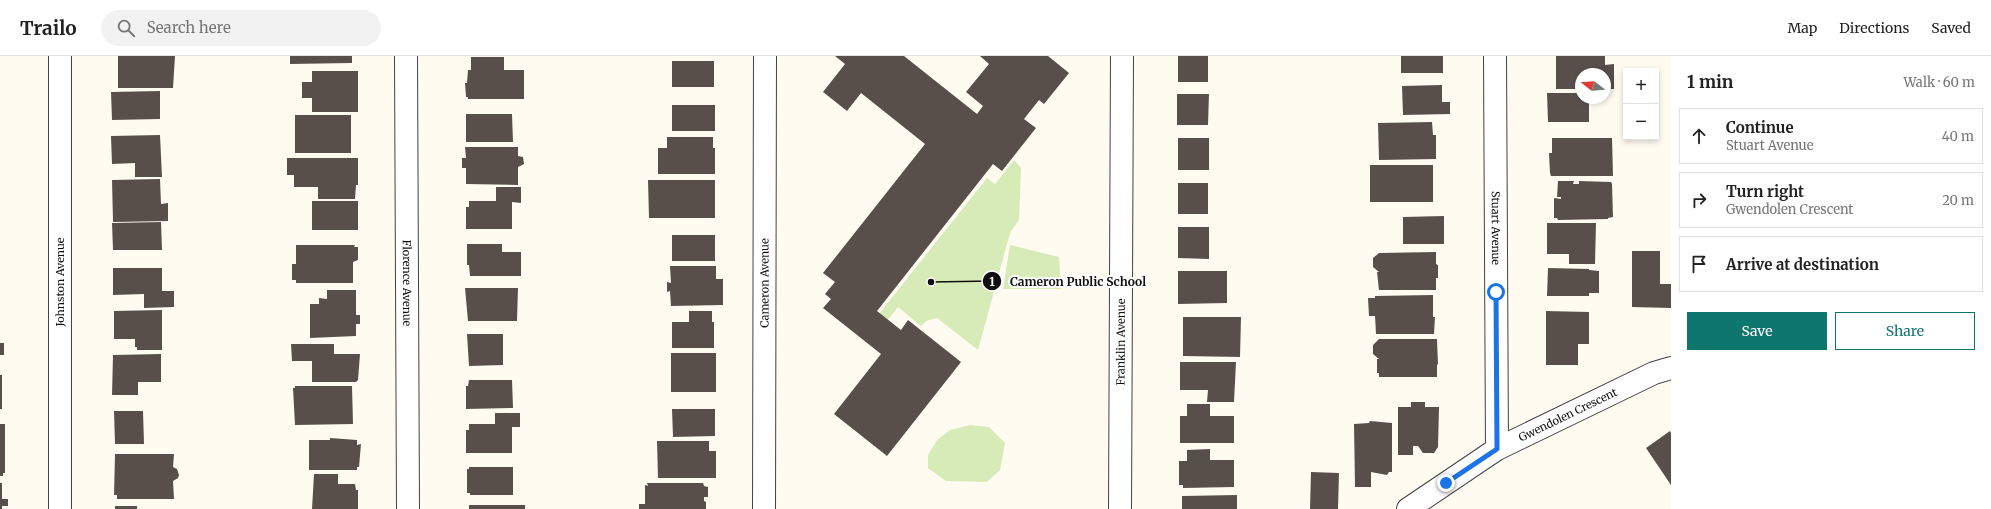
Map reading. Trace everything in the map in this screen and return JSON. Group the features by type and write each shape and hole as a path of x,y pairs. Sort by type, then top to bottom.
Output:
{"street":[{"name":"Johnston Avenue","path":"60,56 60,509"},
{"name":"Florence Avenue","path":"406,56 408,509"},
{"name":"Cameron Avenue","path":"764,509 765,56"},
{"name":"Franklin Avenue","path":"1120,509 1122,56"},
{"name":"Stuart Avenue","path":"1495,56 1497,449"},
{"name":"Gwendolen Crescent","path":"1408,509 1497,449 1654,373 1671,368"}],"green space":[{"path":"1014,160 1021,168 1019,220 1010,233 978,350 937,318 926,321 921,326 898,307 887,321 879,314 987,178 995,184"},
{"path":"1010,245 1059,257 1061,289 1003,289"},
{"path":"970,425 989,427 1005,443 1000,470 987,482 946,481 928,468 928,455 937,440 950,430"}],"building":[{"path":"118,56 175,56 173,88 118,88"},
{"path":"290,56 352,56 352,63 290,64"},
{"path":"835,56 904,56 977,114 983,106 966,92 989,64 980,56 1048,56 1069,73 1044,104 1039,100 1024,119 1036,128 1002,171 993,164 877,311 901,330 908,320 961,362 887,456 834,414 881,354 823,308 831,299 825,294 835,282 823,273 925,144 861,93 847,111 823,92 845,64"},
{"path":"1178,56 1208,56 1208,82 1178,82"},
{"path":"1401,56 1443,56 1443,73 1401,73"},
{"path":"1556,56 1605,56 1605,65 1614,64 1614,89 1611,89 1611,68 1575,68 1575,89 1556,89"},
{"path":"471,57 504,57 504,70 524,70 524,99 468,99 468,97 466,97 465,83 467,83 468,70 471,70"},
{"path":"672,61 714,61 714,87 672,87"},
{"path":"312,71 358,71 358,112 312,112 312,98 302,98 302,82 312,82"},
{"path":"1442,85 1442,102 1450,102 1450,114 1403,115 1402,86"},
{"path":"160,91 160,119 112,120 111,92"},
{"path":"1547,93 1575,93 1575,104 1589,104 1589,122 1548,122"},
{"path":"1177,94 1209,94 1208,125 1177,125"},
{"path":"672,105 715,105 715,131 672,131"},
{"path":"466,114 512,114 513,142 466,142"},
{"path":"295,115 351,115 351,153 295,153"},
{"path":"1432,122 1433,135 1436,135 1436,159 1379,160 1378,123"},
{"path":"160,135 162,177 135,177 135,163 112,164 111,136"},
{"path":"667,137 713,137 713,148 715,148 715,174 658,174 658,148 667,148"},
{"path":"1178,138 1209,138 1209,170 1178,170"},
{"path":"1552,138 1612,138 1613,176 1551,176 1549,153 1552,153"},
{"path":"465,147 518,147 518,156 523,157 524,164 518,167 518,185 466,184 466,168 462,168 462,158 466,158"},
{"path":"287,158 358,158 358,185 356,185 355,199 318,199 318,187 294,187 294,175 287,175"},
{"path":"1370,165 1433,165 1433,202 1370,202"},
{"path":"160,179 161,204 168,203 168,221 113,222 112,180"},
{"path":"648,180 715,180 715,218 649,218"},
{"path":"1558,181 1574,181 1573,184 1579,184 1579,181 1611,182 1613,217 1608,219 1558,220 1557,218 1554,218 1554,198 1561,199 1561,197 1557,197"},
{"path":"1178,183 1208,183 1208,214 1178,214"},
{"path":"496,187 521,187 521,203 512,202 512,229 466,229 466,207 469,207 469,201 496,201"},
{"path":"312,201 358,201 358,230 312,230"},
{"path":"1444,216 1444,244 1403,244 1403,217"},
{"path":"161,222 162,250 113,250 112,223"},
{"path":"1547,223 1596,223 1595,264 1569,264 1569,254 1547,254"},
{"path":"1178,227 1209,227 1209,259 1178,258"},
{"path":"672,235 715,235 715,261 672,261"},
{"path":"467,244 502,244 502,252 521,252 521,276 470,276 469,265 467,265"},
{"path":"296,245 355,245 354,247 358,247 358,260 353,262 353,283 296,283 296,280 292,280 292,264 296,264"},
{"path":"1632,251 1660,251 1660,284 1671,284 1671,308 1632,307"},
{"path":"1436,252 1438,278 1436,278 1436,290 1379,290 1377,272 1379,272 1373,267 1373,258 1379,253"},
{"path":"670,266 716,266 716,279 723,279 723,305 671,306 670,291 667,292 667,282 671,283"},
{"path":"113,268 162,268 162,291 174,291 174,307 144,308 144,294 113,295"},
{"path":"1548,268 1589,269 1599,271 1599,293 1589,293 1589,296 1547,296"},
{"path":"1178,271 1227,271 1227,303 1178,304"},
{"path":"465,288 518,288 517,321 468,321"},
{"path":"327,290 356,290 356,315 360,315 360,324 356,324 356,336 310,338 310,304 319,304 319,298 327,299"},
{"path":"1433,295 1433,317 1435,317 1434,334 1376,334 1375,316 1369,316 1368,298 1375,298 1375,296"},
{"path":"162,310 162,350 137,350 137,347 135,347 135,339 114,339 114,311"},
{"path":"689,311 712,311 712,322 714,322 714,348 672,348 672,322 689,322"},
{"path":"1546,311 1589,312 1589,344 1578,344 1578,365 1546,365"},
{"path":"1183,317 1241,317 1240,357 1183,356"},
{"path":"467,334 503,334 503,365 469,366"},
{"path":"1379,339 1437,339 1437,377 1379,377 1379,373 1377,373 1377,359 1379,359 1373,354 1373,345"},
{"path":"0,343 4,343 4,355 0,355"},
{"path":"291,344 334,344 334,354 360,354 358,380 356,382 312,382 312,361 292,361"},
{"path":"671,353 716,353 716,392 671,392"},
{"path":"161,354 161,382 138,382 138,395 112,395 113,355"},
{"path":"1180,362 1236,362 1234,402 1207,402 1208,390 1180,390"},
{"path":"0,375 2,375 2,409 0,409"},
{"path":"469,380 512,380 513,408 466,409 466,386 468,386"},
{"path":"295,386 352,386 353,424 295,425 293,388 295,388"},
{"path":"1411,402 1425,402 1425,407 1439,407 1438,447 1434,453 1423,453 1418,446 1413,446 1413,455 1398,455 1398,407 1411,407"},
{"path":"1187,404 1210,404 1210,416 1234,416 1234,443 1180,443 1180,416 1187,416"},
{"path":"672,409 715,409 715,436 673,437"},
{"path":"114,411 143,411 144,444 115,444"},
{"path":"495,413 520,413 520,427 512,427 512,453 466,453 466,430 469,430 469,424 495,424"},
{"path":"1370,421 1392,423 1392,472 1389,472 1387,475 1371,472 1371,487 1355,487 1354,424 1369,423"},
{"path":"0,424 5,424 5,473 3,473 3,476 0,476"},
{"path":"1670,431 1671,433 1671,485 1646,448"},
{"path":"330,438 357,440 357,445 361,444 359,467 357,467 357,470 309,470 309,440 330,440"},
{"path":"657,441 709,441 709,451 716,451 716,478 658,478"},
{"path":"1210,449 1210,460 1234,460 1234,487 1183,488 1183,485 1179,485 1179,461 1187,461 1187,450"},
{"path":"115,454 174,454 173,467 177,469 179,475 178,478 173,481 174,499 117,499 117,495 114,495"},
{"path":"469,467 513,467 513,495 470,495 470,493 467,493 467,469 469,469"},
{"path":"1311,472 1339,473 1338,509 1310,509"},
{"path":"314,474 338,474 338,484 355,484 356,490 358,490 358,509 312,509"},
{"path":"0,483 2,483 2,499 8,499 8,506 2,506 2,509 0,509"},
{"path":"647,483 703,483 704,486 708,487 708,497 704,497 706,509 639,509 639,504 645,504 645,485 648,486"},
{"path":"1237,495 1237,509 1182,509 1182,496"},
{"path":"469,505 525,505 525,509 469,509"},
{"path":"115,506 137,506 137,509 115,509"}],"place":[{"name":"Cameron Public School","path":"931,282"}],"route":[{"path":"1446,483 1497,449 1496,292"}]}
